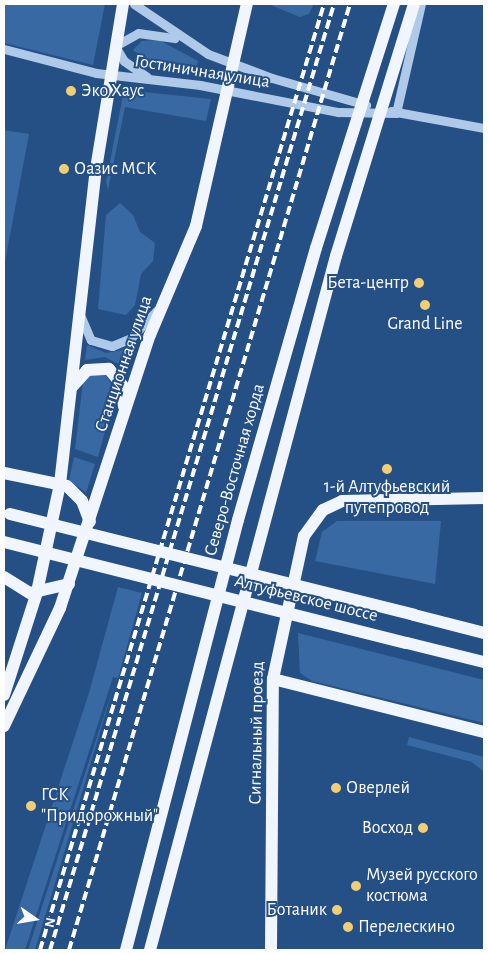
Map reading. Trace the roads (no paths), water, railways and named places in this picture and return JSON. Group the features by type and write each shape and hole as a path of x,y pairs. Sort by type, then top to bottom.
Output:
{"main road":[{"path":"4,695 37,592 60,484 79,300 95,175 123,4"},
{"name":"Станционная улица","path":"4,726 69,584 161,306 207,193 247,4"},
{"name":"Северо-Восточная хорда","path":"126,950 238,520 316,248 394,4"},
{"path":"150,950 336,256 414,4"},
{"path":"70,389 87,370 110,370 122,385 123,418"},
{"path":"4,473 60,484 82,501 90,522"},
{"name":"Сигнальный проезд","path":"271,950 273,680 304,536 312,522 342,501 484,498"},
{"name":"Алтуфьевское шоссе","path":"7,514 484,633"},
{"name":"Алтуфьевское шоссе","path":"4,542 484,662"},
{"path":"4,577 23,592 37,592 69,584"},
{"path":"273,680 484,732"}],"street":[{"name":"Гостиничная улица","path":"134,4 183,40 234,64 396,113 484,128"},
{"path":"396,113 421,4"},
{"path":"151,79 124,61 115,46 144,32 183,40"},
{"name":"Гостиничная улица","path":"4,50 110,75 151,79 228,91 351,114 396,113"},
{"path":"79,300 86,334 104,346 132,338 161,306"}],"railway":[{"path":"40,950 324,4"},
{"path":"50,950 334,4"},
{"path":"69,950 350,4"}],"place":[{"name":"Эко Хаус","path":"71,91"},
{"name":"Оазис МСК","path":"64,169"},
{"name":"Бета-центр","path":"419,283"},
{"name":"Grand Line","path":"425,305"},
{"name":"1-й Алтуфьевский путепровод","path":"387,469"},
{"name":"Оверлей","path":"336,788"},
{"name":"ГСК \"Придорожный\"","path":"31,806"},
{"name":"Восход","path":"423,828"},
{"name":"Музей русского костюма","path":"356,886"},
{"name":"Ботаник","path":"337,910"},
{"name":"Перелескино","path":"348,927"}]}
